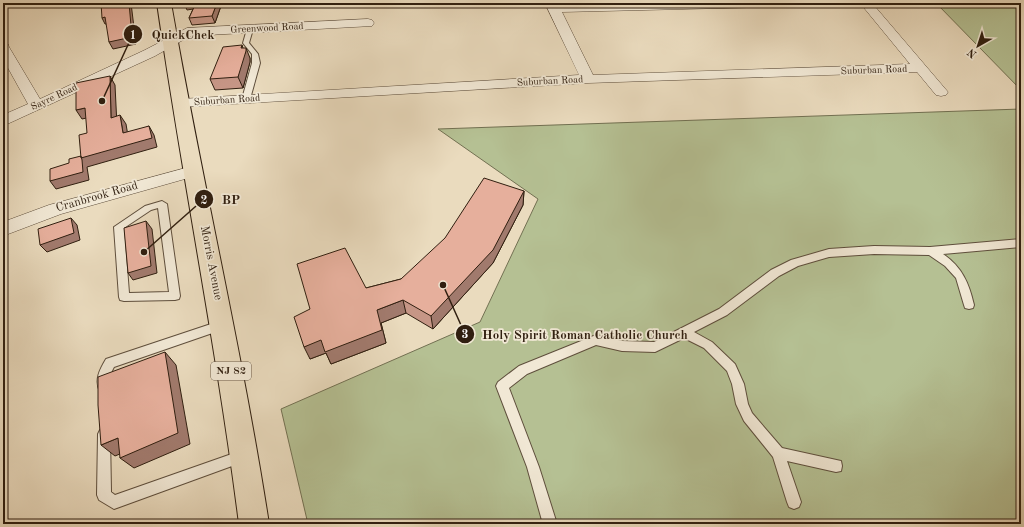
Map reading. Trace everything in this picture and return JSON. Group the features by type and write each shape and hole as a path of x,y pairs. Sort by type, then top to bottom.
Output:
{"main road":[{"name":"Morris Avenue","path":"164,3 193,171 223,325 245,455 254,524"}],"street":[{"path":"588,79 552,6 767,3"},
{"path":"866,3 941,92"},
{"name":"Greenwood Road","path":"170,42 187,32 368,23"},
{"name":"Sayre Road","path":"3,120 170,42"},
{"path":"3,47 36,105"},
{"name":"Suburban Road","path":"181,103 588,79 920,68"},
{"name":"Cranbrook Road","path":"3,229 54,209 193,171"}],"lane":[{"path":"246,99 256,63 255,54 246,43 250,29"},
{"path":"162,204 175,296 124,297 119,227 148,208 162,204"},
{"path":"550,524 533,467 502,386 523,370 596,340 622,346 655,347 723,312 775,273 794,263 829,253 874,250 930,251 1021,243"},
{"path":"930,251 942,257 962,280 969,305"},
{"path":"104,403 104,373 110,363 223,325"},
{"path":"683,332 708,345 731,368 738,384 742,404 748,417 778,453 794,502"},
{"path":"104,419 104,495 114,502 245,455"},
{"path":"778,453 836,466"}],"green space":[{"path":"936,3 1021,3 1021,90"},
{"path":"1021,109 1021,524 308,524 281,409 480,322 538,199 438,129"}],"building":[{"path":"101,3 129,3 132,37 109,42 105,17 102,18"},
{"path":"196,3 217,3 212,16 189,18"},
{"path":"242,45 241,48 246,48 246,51 238,77 210,79 223,47"},
{"path":"110,76 111,118 120,115 123,133 149,126 152,138 81,158 79,135 87,133 85,108 76,110 76,83"},
{"path":"81,156 83,172 50,181 50,169 69,163 69,159"},
{"path":"484,178 524,191 493,250 431,316 403,300 377,310 382,330 325,352 321,340 304,347 294,317 310,309 297,264 345,248 366,288 401,279 445,238"},
{"path":"71,218 74,233 40,245 38,229"},
{"path":"146,221 151,266 128,273 124,228"},
{"path":"165,352 178,433 120,458 118,438 101,445 98,405 98,377"}],"place":[{"name":"QuickChek","path":"102,101"},
{"name":"BP","path":"144,252"},
{"name":"Holy Spirit Roman Catholic Church","path":"443,285"}]}
